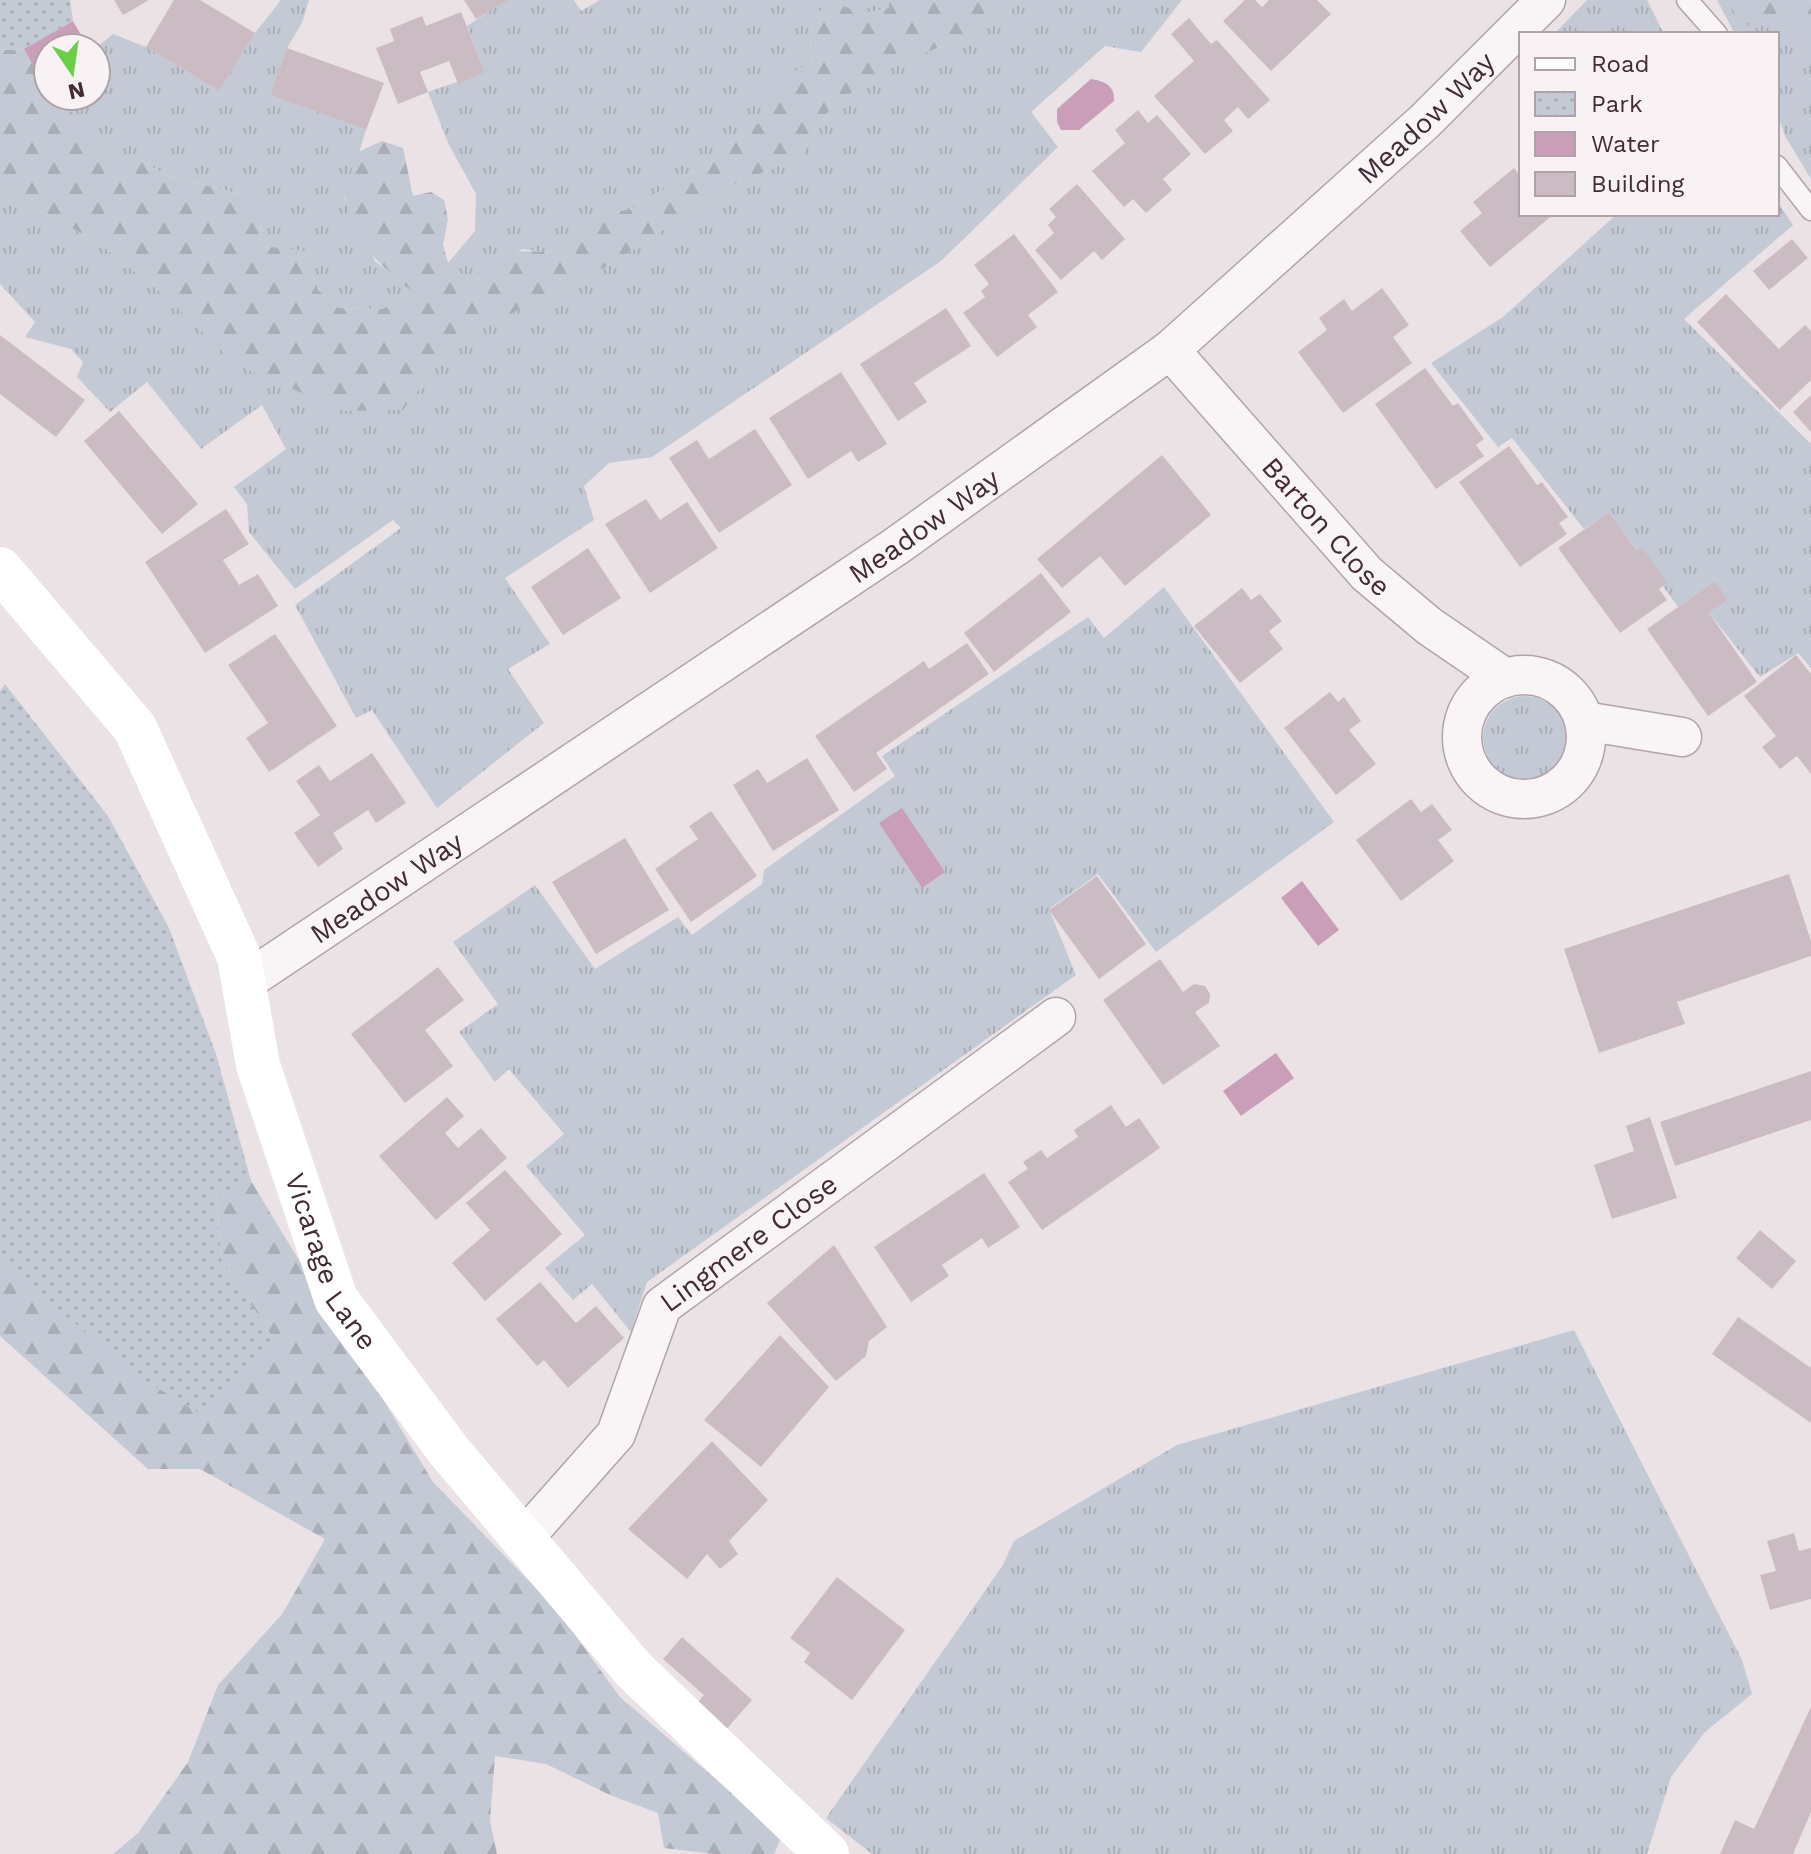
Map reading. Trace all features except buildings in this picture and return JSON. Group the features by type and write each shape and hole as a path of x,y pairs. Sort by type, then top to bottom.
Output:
{"street":[{"name":"Meadow Way","path":"245,982 895,547 1170,350 1425,121 1546,0"},
{"name":"Barton Close","path":"1170,350 1367,574 1429,626 1505,678"},
{"name":"Vicarage Lane","path":"0,569 135,728 239,957 258,1065 336,1299 449,1451 633,1669 827,1854"},
{"path":"1505,678 1544,678 1561,687 1575,701 1584,721 1587,742 1581,763 1569,780 1552,793 1531,799 1510,798 1490,789 1474,774 1465,756 1462,737 1465,717 1474,700 1488,687 1505,678"},
{"path":"1584,721 1682,737"},
{"name":"Lingmere Close","path":"524,1538 616,1434 662,1306 1056,1017"}],"lane":[{"path":"1687,0 1715,32"},
{"path":"1779,169 1811,210"}],"green space":[{"path":"0,0 70,0 73,21 54,32 32,32 32,44 24,49 0,50"},
{"path":"281,0 309,0 270,95 366,130 345,198 375,261 415,293 382,309 339,308 318,290 306,252 263,246 260,224 240,194 168,176 142,161 111,161 70,112 112,112 113,34 146,47 219,91 255,33"},
{"path":"506,0 574,0 581,11 600,0 888,0 889,8 809,26 812,62 773,113 696,170 633,208 604,215 558,254 522,249 470,282 448,263 475,231 476,194 448,143 428,92 485,72 467,26"},
{"path":"829,0 863,14 889,8 888,0 1017,0 1010,12 950,44 895,63 831,107 801,156 729,187 611,264 454,342 403,410 343,411 235,364 163,294 95,240 0,191 0,50 24,49 32,62 32,112 71,112 111,161 142,161 168,176 240,194 257,203 263,246 306,251 318,290 339,308 382,309 414,293 370,253 354,229 346,194 358,152 382,141 403,148 413,196 431,192 444,200 448,219 443,245 448,263 470,282 490,262 510,253 531,251 558,254 604,215 633,208 696,170 772,113 768,84 812,62 809,26"},
{"path":"1017,0 1182,0 1141,52 1105,46 1031,112 1058,147 941,261 652,457 609,463 584,486 594,520 505,578 550,644 508,669 544,723 437,808 372,710 356,718 295,605 401,528 393,520 295,589 249,532 247,504 234,487 286,449 262,405 201,449 147,382 110,412 77,377 83,362 71,349 25,337 35,322 0,284 0,191 95,240 163,294 403,410 454,342 611,264 729,187 801,156 831,107 895,63 950,44 1010,12"},
{"path":"1587,0 1647,0 1663,32 1556,32"},
{"path":"1717,0 1811,0 1811,179 1785,136 1779,119 1779,32 1734,32"},
{"path":"1727,0 1811,0 1811,45 1794,20 1762,19 1742,27"},
{"path":"1779,204 1793,225 1684,319 1811,444 1811,668 1798,653 1760,677 1709,613 1728,600 1715,581 1678,607 1609,512 1584,529 1512,438 1498,447 1431,363 1503,317 1615,216 1779,216"},
{"path":"1164,587 1334,822 1156,952 1098,874 1049,909 1076,975 647,1282 631,1332 592,1284 573,1300 545,1268 585,1235 526,1166 564,1134 509,1069 495,1082 459,1032 498,1004 453,942 535,885 595,969 678,917 692,935 762,884 764,870 895,776 882,756 1088,617 1104,638"},
{"path":"5,684 108,816 169,928 216,1054 251,1181 217,1196 221,1259 277,1344 199,1413 136,1375 19,1276 0,1253 0,691"},
{"path":"1525,696 1541,699 1555,708 1564,722 1567,738 1564,754 1555,768 1541,777 1525,780 1509,777 1495,768 1486,754 1483,738 1486,722 1495,708 1509,699"},
{"path":"251,1181 433,1482 556,1609 620,1697 782,1836 774,1854 713,1854 664,1848 658,1813 610,1795 546,1764 495,1756 490,1821 497,1854 113,1854 138,1833 188,1762 218,1685 283,1613 325,1539 200,1469 148,1469 0,1336 0,1253 19,1276 277,1344 221,1259 217,1195"},
{"path":"1574,1330 1742,1660 1752,1694 1705,1732 1671,1777 1647,1854 872,1854 826,1818 1003,1565 1014,1541 1177,1445"}],"water":[{"path":"73,21 79,32 54,32"},
{"path":"32,44 32,63 24,49"},
{"path":"1091,79 1108,85 1114,101 1079,130 1061,130 1057,122 1057,109"},
{"path":"902,808 945,872 922,888 879,823"},
{"path":"1302,881 1339,930 1318,946 1281,898"},
{"path":"1276,1053 1294,1078 1241,1116 1223,1091"}]}
